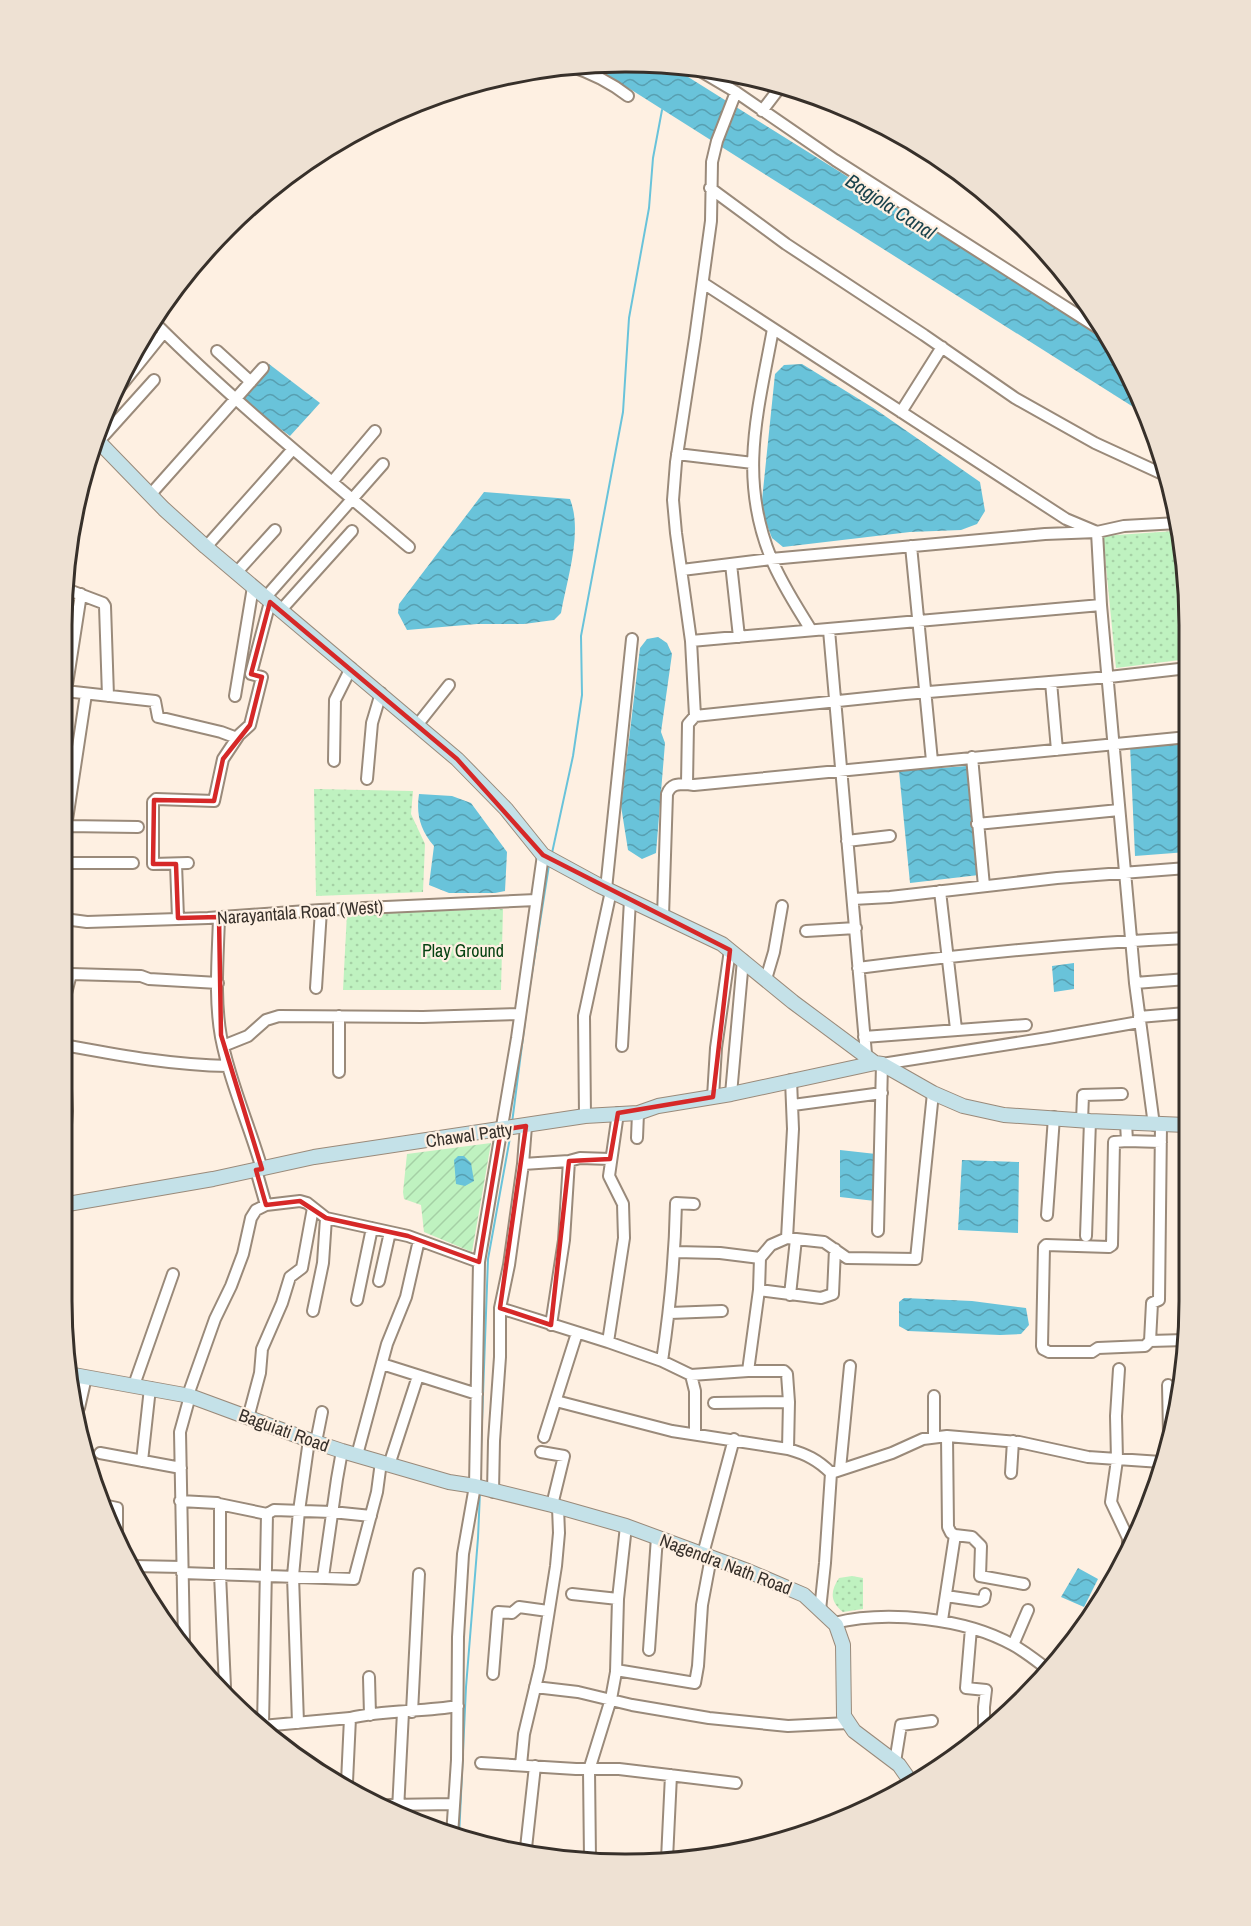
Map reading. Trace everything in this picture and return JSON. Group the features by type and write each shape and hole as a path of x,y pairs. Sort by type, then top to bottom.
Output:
{"street":[{"path":"588,73 610,82 628,96"},
{"path":"711,79 1088,322"},
{"path":"762,111 776,93"},
{"path":"695,716 691,641 673,500 677,454 711,221 710,188 717,141 735,96"},
{"path":"710,188 786,244 1015,398 1062,426 1157,471"},
{"path":"703,283 1066,519 1097,532"},
{"path":"159,328 293,449 409,547"},
{"path":"773,329 755,426 753,463 756,511 771,559 811,630"},
{"path":"137,366 164,333"},
{"path":"901,412 942,347"},
{"path":"217,351 251,382"},
{"path":"150,495 263,368"},
{"path":"106,434 154,380"},
{"path":"332,482 375,431"},
{"path":"103,444 150,495 206,547 457,759 506,809 543,855 609,890 722,944 793,1002 874,1060 933,1093 963,1106 1004,1115 1179,1125"},
{"path":"206,547 293,449"},
{"path":"677,454 753,463"},
{"path":"188,863 153,864 154,800 214,801 223,759 237,738 250,725 262,677 251,675 272,603 352,499 383,464"},
{"path":"682,570 771,559 1046,534 1097,532 1124,526 1169,524"},
{"path":"236,573 275,530"},
{"path":"272,603 352,531"},
{"path":"1097,532 1101,605 1135,983 1139,1019 1161,1142 1159,1300 1152,1303 1150,1341 1145,1346 1098,1348 1092,1352 1049,1352 1042,1346 1044,1246 1111,1246 1114,1142 1161,1142"},
{"path":"911,546 932,761"},
{"path":"731,564 739,636"},
{"path":"236,696 253,587"},
{"path":"73,591 103,603 105,606 108,696"},
{"path":"72,652 81,594"},
{"path":"691,641 1101,605"},
{"path":"829,630 864,1037 874,1060 882,1093 878,1231"},
{"path":"585,1116 584,1016 609,890 632,639"},
{"path":"334,761 335,700 351,668"},
{"path":"687,784 688,724 695,716 1179,669"},
{"path":"1051,682 1057,750"},
{"path":"418,724 449,685"},
{"path":"72,692 155,701 158,717 237,738"},
{"path":"367,779 372,723 381,693"},
{"path":"72,785 86,694"},
{"path":"663,916 667,794 676,784 694,785 1179,737"},
{"path":"972,757 984,886"},
{"path":"977,824 1119,810"},
{"path":"72,830 138,827"},
{"path":"847,841 890,836"},
{"path":"453,1826 458,1706 458,1637 463,1554 475,1486 479,1262 520,1014 543,855"},
{"path":"72,863 133,863"},
{"path":"176,864 178,918"},
{"path":"853,899 1057,878 1179,869"},
{"path":"940,891 956,1029"},
{"name":"Narayantala Road (West)","path":"72,920 87,922 219,917 536,900"},
{"path":"622,1046 630,900"},
{"path":"766,979 774,952 782,906"},
{"path":"316,988 321,910"},
{"path":"219,917 218,1009 223,1046 236,1098 259,1169 266,1205"},
{"path":"806,931 856,928"},
{"path":"858,968 948,957 1179,938"},
{"path":"713,1097 716,1048 729,950"},
{"path":"731,1094 743,960"},
{"path":"72,974 141,976 149,979 218,983"},
{"path":"1135,983 1179,980"},
{"path":"874,1060 1048,1038 1179,1013"},
{"path":"223,1046 248,1036 266,1020 279,1016 423,1017 520,1014"},
{"path":"339,1016 339,1072"},
{"path":"864,1037 1026,1025"},
{"path":"72,1048 156,1062 228,1066"},
{"name":"Chawal Patty","path":"72,1203 213,1179 314,1157 585,1116 638,1113 658,1106 731,1094 874,1060"},
{"path":"790,1295 793,1105 791,1080"},
{"path":"793,1105 882,1093"},
{"path":"748,1371 759,1290 760,1258 764,1250 771,1245 792,1238 824,1242 847,1258 916,1259 933,1093"},
{"path":"1086,1236 1086,1121 1083,1095 1122,1094"},
{"path":"608,1342 624,1238 624,1204 609,1176 618,1113"},
{"path":"637,1138 638,1113"},
{"path":"1047,1215 1054,1117"},
{"path":"1126,1123 1127,1141"},
{"path":"494,1492 500,1308 509,1265 523,1164 524,1127"},
{"path":"523,1164 569,1161 580,1158 610,1159"},
{"path":"551,1324 564,1240 569,1161"},
{"path":"183,1633 180,1432 189,1396 215,1319 231,1286 243,1254 250,1218 256,1210 266,1205 300,1201 307,1203 326,1218 418,1240 479,1262"},
{"path":"662,1361 670,1313 676,1203 694,1204"},
{"path":"248,1418 258,1383 262,1349 282,1303 290,1277 302,1268 313,1208"},
{"path":"313,1311 323,1263 326,1218"},
{"path":"357,1300 372,1228"},
{"path":"379,1281 390,1232"},
{"path":"357,1455 391,1332 406,1297 418,1240"},
{"path":"759,1290 821,1298 833,1294 835,1249"},
{"path":"675,1252 720,1253 760,1258"},
{"path":"134,1385 172,1274"},
{"path":"500,1308 608,1342 662,1361 691,1375 748,1371 785,1372 789,1402 788,1449"},
{"path":"670,1313 722,1311"},
{"path":"544,1437 577,1333"},
{"path":"1150,1341 1178,1340"},
{"path":"382,1364 477,1394"},
{"path":"820,1610 835,1471 850,1366"},
{"path":"1119,1369 1116,1416 1117,1460 1111,1502 1127,1534"},
{"path":"691,1375 695,1391 695,1434"},
{"name":"Baguiati Road","path":"80,1376 189,1396 342,1451 449,1482 494,1492"},
{"path":"140,1567 220,1574 354,1579 385,1463 418,1376"},
{"path":"1168,1385 1168,1406"},
{"path":"142,1461 150,1388"},
{"path":"934,1396 934,1436"},
{"path":"556,1401 672,1431 788,1449 805,1454 835,1471 892,1453 934,1436 1013,1441 1088,1457 1155,1462"},
{"path":"714,1402 789,1402"},
{"path":"298,1723 293,1576 299,1511 312,1441 322,1412"},
{"path":"947,1436 948,1527 951,1533 972,1537 981,1546 980,1576 1024,1584"},
{"path":"616,1670 695,1683 707,1556 734,1439"},
{"path":"1011,1473 1013,1441"},
{"path":"323,1577 342,1451"},
{"path":"521,1765 524,1734 540,1667 556,1566 559,1533 555,1506 564,1456 541,1452"},
{"path":"100,1453 181,1468"},
{"name":"Nagendra Nath Road","path":"494,1492 626,1526 804,1595 834,1623 843,1645 844,1716 848,1723"},
{"path":"180,1501 219,1504 267,1514 274,1510 371,1516"},
{"path":"219,1504 225,1682"},
{"path":"112,1507 117,1508 117,1519"},
{"path":"262,1718 267,1514"},
{"path":"590,1853 589,1770 611,1699 616,1670 618,1599 626,1526"},
{"path":"942,1620 955,1535"},
{"path":"649,1650 657,1537"},
{"path":"395,1804 407,1712 419,1574"},
{"path":"572,1594 618,1599"},
{"path":"946,1596 980,1601 984,1599 985,1594"},
{"path":"493,1674 498,1612 512,1613 519,1607 548,1611"},
{"path":"1013,1645 1028,1610"},
{"path":"834,1623 874,1618 942,1620 971,1628 1013,1645 1042,1665"},
{"path":"971,1628 966,1688 986,1690 984,1722"},
{"path":"369,1677 370,1715"},
{"path":"535,1687 578,1692 709,1718 788,1726 848,1723 854,1731 899,1765 907,1777"},
{"path":"271,1725 458,1706"},
{"path":"347,1779 350,1718"},
{"path":"895,1762 900,1728 905,1725 932,1721"},
{"path":"481,1763 589,1770 619,1769 736,1783"},
{"path":"526,1844 536,1766"},
{"path":"667,1852 670,1775"},
{"path":"402,1807 454,1804"}],"highlighted area":[{"path":"270,602 457,759 543,855 730,950 713,1097 618,1113 610,1159 569,1161 551,1325 500,1308 526,1126 501,1130 479,1262 408,1236 326,1218 300,1201 266,1205 256,1170 262,1169 221,1035 219,917 178,918 176,864 153,864 154,800 214,801 223,759 250,725 262,677 251,674"}],"green space":[{"path":"1170,531 1178,589 1179,660 1116,668 1103,536"},
{"path":"314,789 413,791 411,814 425,844 423,892 316,896"},
{"name":"Play Ground","path":"503,909 501,990 343,990 347,913"},
{"path":"491,1143 472,1252 424,1232 421,1205 404,1199 407,1154"},
{"path":"852,1576 863,1578 863,1609 843,1612 834,1600 834,1588 839,1578"}],"water":[{"name":"Bagjola Canal","path":"626,72 686,76 1094,330 1134,407 630,89 589,73"},
{"path":"269,364 320,403 290,436 239,398"},
{"path":"802,364 875,409 980,482 985,511 977,524 961,530 910,532 783,547 772,538 761,510 775,374 784,365"},
{"path":"484,492 570,499 574,512 574,541 561,613 554,620 524,624 477,624 407,630 398,613 399,604"},
{"path":"658,637 667,643 672,654 661,732 665,743 656,853 642,859 628,850 621,806 640,648 647,639"},
{"path":"1179,740 1179,853 1135,856 1130,745"},
{"path":"967,766 979,875 910,883 899,771"},
{"path":"419,794 452,796 471,803 507,852 505,891 449,893 429,885 434,846 420,822"},
{"path":"1074,963 1074,989 1054,992 1052,966"},
{"path":"840,1150 876,1154 875,1201 840,1197"},
{"path":"458,1156 464,1156 471,1163 474,1181 465,1186 456,1184 454,1160"},
{"path":"962,1160 1019,1162 1018,1233 958,1230"},
{"path":"904,1298 972,1301 1026,1308 1029,1325 1021,1334 908,1331 899,1326 899,1302"},
{"path":"1078,1568 1098,1579 1084,1607 1061,1597"}],"waterway":[{"path":"552,853 573,756 582,695 581,636 623,412 629,318 649,208 653,158 662,110"},
{"path":"512,1123 528,998 549,865"},
{"path":"480,1475 488,1259 511,1132"},
{"path":"459,1828 466,1687 480,1492"}]}
